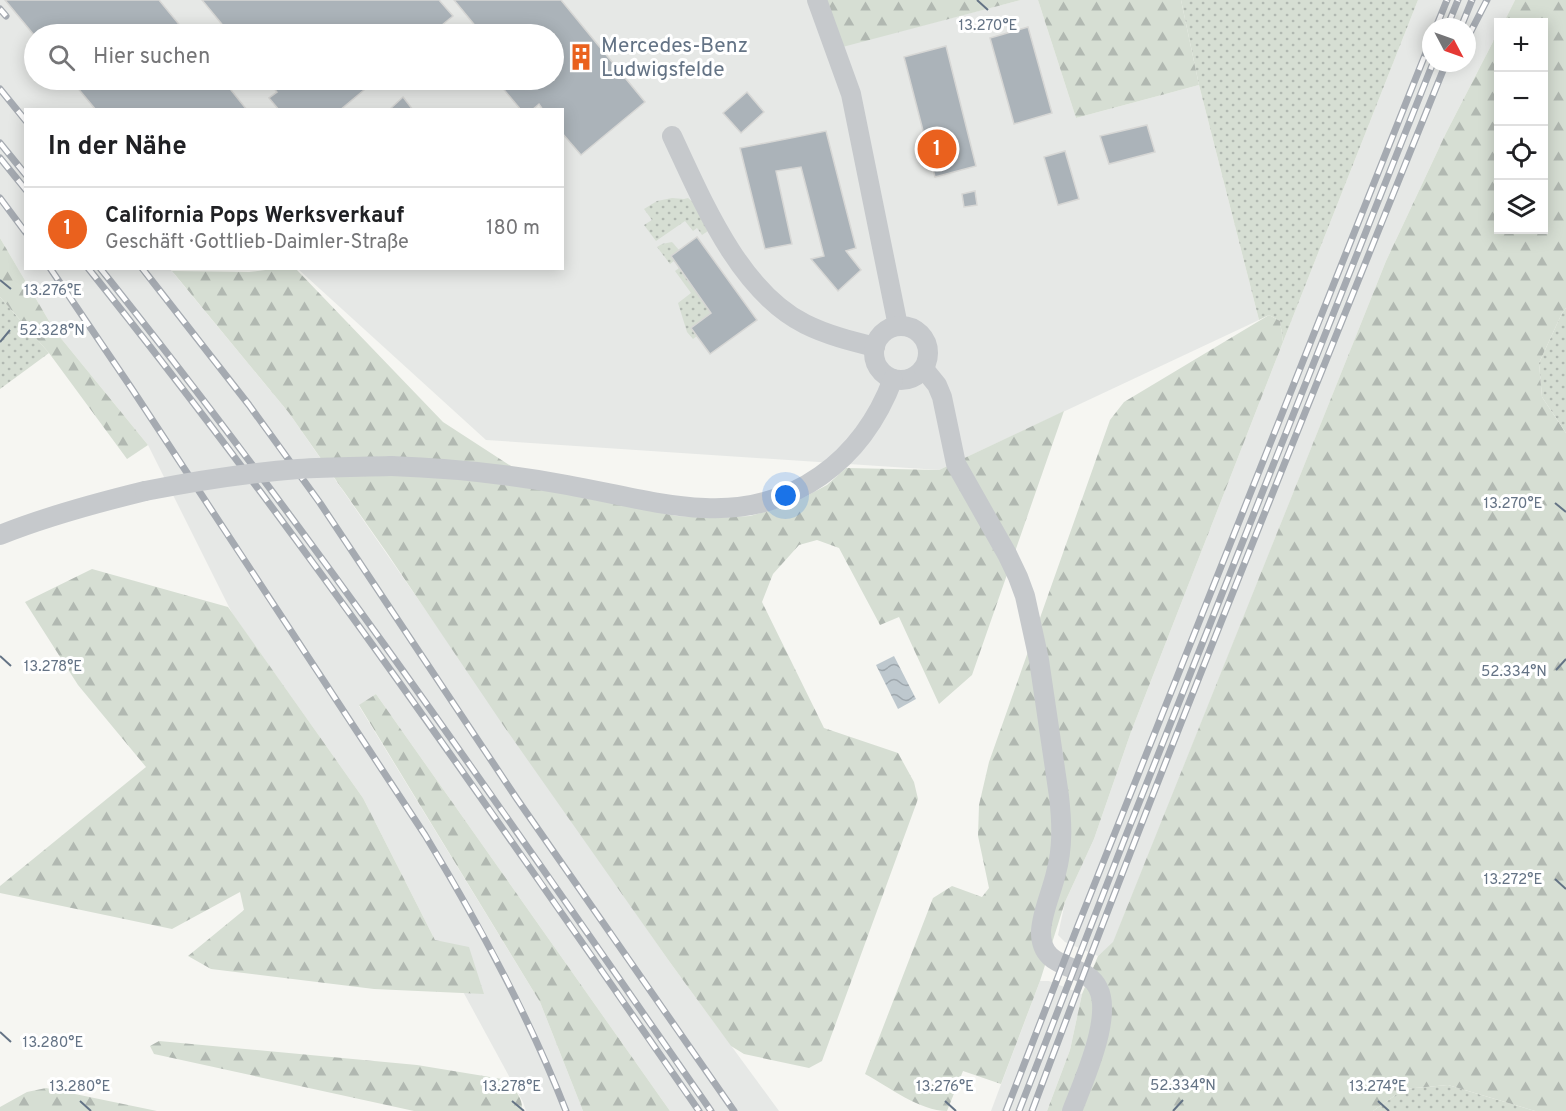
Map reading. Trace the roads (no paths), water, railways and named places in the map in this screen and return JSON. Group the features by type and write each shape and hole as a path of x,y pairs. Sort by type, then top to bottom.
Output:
{"street":[{"path":"816,0 851,94 898,326"},
{"path":"672,136 692,181 734,256 762,292 803,324 846,340 875,347"},
{"path":"898,326 907,326 921,334 926,341 929,356 924,369 918,375 902,381 886,376 876,363 874,355 878,339 890,328 898,326"},
{"path":"924,369 938,384 956,464 1018,577 1036,640 1062,822 1060,857 1041,931 1044,948 1048,955 1059,964 1087,976 1094,982 1101,996 1103,1012 1091,1060 1072,1111"},
{"path":"0,535 72,510 145,491 224,477 335,467 391,466 458,470 526,478 687,507 746,506 762,503 794,491 840,461 870,428 886,399 893,380"}],"water":[{"path":"894,656 916,699 898,709 876,665"}],"railway":[{"path":"1440,18 1447,0"},
{"path":"1451,18 1458,0"},
{"path":"1465,18 1472,0"},
{"path":"1476,21 1487,0"},
{"path":"0,9 6,16"},
{"path":"1006,1111 1422,63"},
{"path":"1019,1111 1429,72"},
{"path":"1032,1111 1184,716 1442,72"},
{"path":"0,89 24,119"},
{"path":"0,143 24,173"},
{"path":"0,158 24,188"},
{"path":"0,198 24,230"},
{"path":"51,270 425,835 502,970 536,1039 566,1111"},
{"path":"90,270 247,474 401,684 699,1111"},
{"path":"102,270 259,474 413,684 711,1111"},
{"path":"144,270 249,405 320,503 517,799 734,1111"}],"place":[{"name":"Mercedes-Benz Ludwigsfelde","path":"581,57"},
{"name":"California Pops Werksverkauf","path":"937,149"}]}
